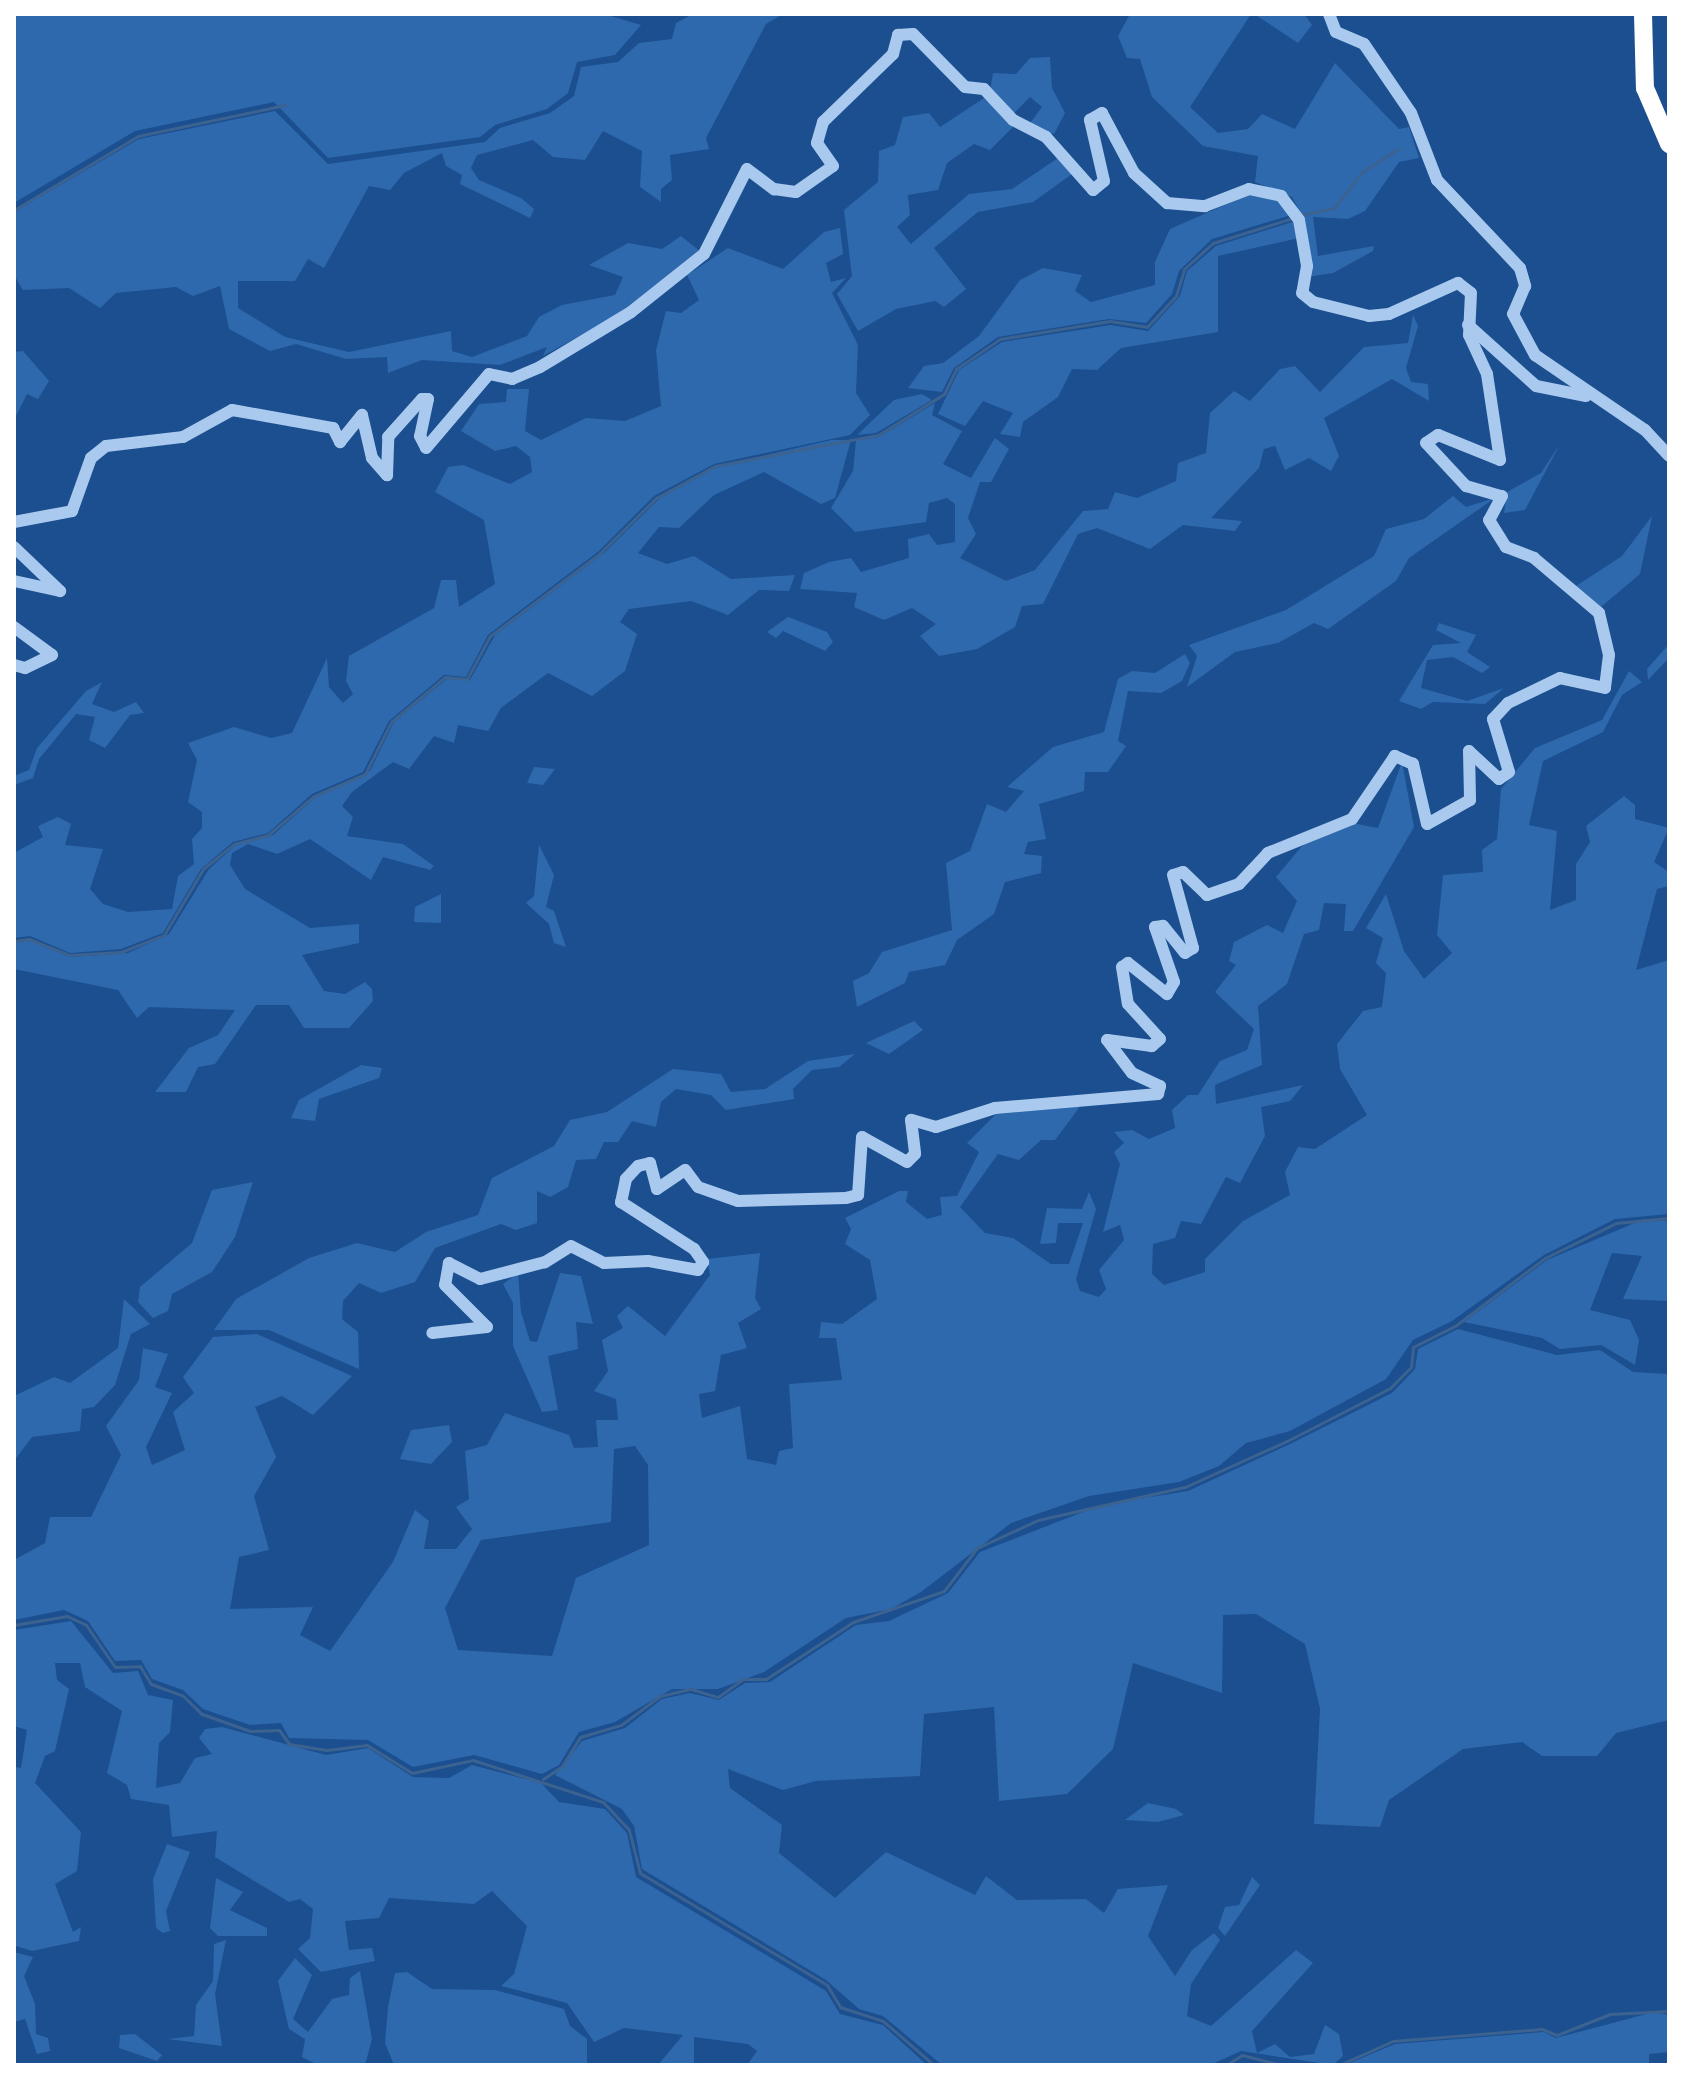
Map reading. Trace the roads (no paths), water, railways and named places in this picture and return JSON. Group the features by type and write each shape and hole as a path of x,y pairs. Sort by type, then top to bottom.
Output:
{"highway":[{"path":"1643,14 1645,88 1669,144"}],"street":[{"path":"1329,14 1336,32 1364,44 1411,113 1437,180 1520,268 1525,286 1513,314 1535,355 1597,397 1669,456"},
{"path":"14,522 72,511 97,450 183,437 232,410 333,428 340,442 362,415 372,458 387,475 388,437 422,399 428,399 420,436 426,448 489,374 512,379 540,367 631,312 704,254 747,169 774,189 796,192 833,166 817,143 823,122 893,54 898,35 913,34 965,87 984,89 1013,120 1046,137 1093,190 1104,181 1090,120 1102,113 1134,173 1167,203 1205,206 1249,189 1292,205 1307,266 1302,293 1313,302 1389,314 1458,283 1471,293 1468,325 1487,374 1500,460 1438,435 1426,443 1466,486 1502,496 1489,520 1506,547 1534,558 1599,613 1609,655 1605,688 1560,678 1508,703 1493,719 1509,772 1499,779 1469,751 1470,800 1427,824 1413,764 1395,756 1352,819 1268,853 1239,884 1207,895 1183,872 1173,875 1193,948 1185,953 1163,926 1155,927 1174,982 1167,994 1128,963 1122,967 1128,1004 1160,1039 1152,1046 1107,1040 1132,1073 1160,1086 1158,1094 995,1108 936,1127 911,1120 915,1154 907,1162 862,1137 858,1195 846,1198 738,1201 698,1187 685,1170 657,1189 650,1163 638,1166 626,1179 621,1202 694,1249 703,1262 698,1270 648,1261 604,1263 571,1246 545,1262 480,1279 449,1263 445,1285 487,1327 432,1333"},
{"path":"1468,325 1536,386 1597,397"},
{"path":"14,547 60,591 14,581"},
{"path":"14,627 52,655 25,668 14,665"}],"waterway":[{"path":"14,210 138,136 285,105"},
{"path":"1299,215 1334,208 1362,172 1398,149"},
{"path":"14,941 29,939 69,955 121,952 164,935 203,869 234,844 268,835 314,796 365,774 391,722 445,677 467,679 490,636 600,553 656,498 715,466 878,435 944,394 956,369 1000,339 1110,321 1147,327 1176,296 1184,269 1213,243 1293,218"},
{"path":"543,1779 562,1766 580,1737 621,1725 660,1696 691,1689 718,1697 743,1679 766,1679 853,1622 944,1591 977,1548 1038,1520 1185,1487 1287,1441 1390,1388 1411,1367 1413,1347 1455,1326 1545,1258 1616,1223 1669,1218"},
{"path":"14,1625 67,1616 86,1625 115,1667 140,1666 151,1684 182,1695 202,1714 250,1731 279,1730 289,1744 327,1750 367,1745 412,1773 473,1760 603,1802 629,1830 640,1873 827,1985 840,2007 883,2021 934,2065"},
{"path":"1339,2065 1393,2041 1542,2029 1557,2035 1610,2014 1669,2011"},
{"path":"1226,2065 1242,2055 1281,2065"}]}
